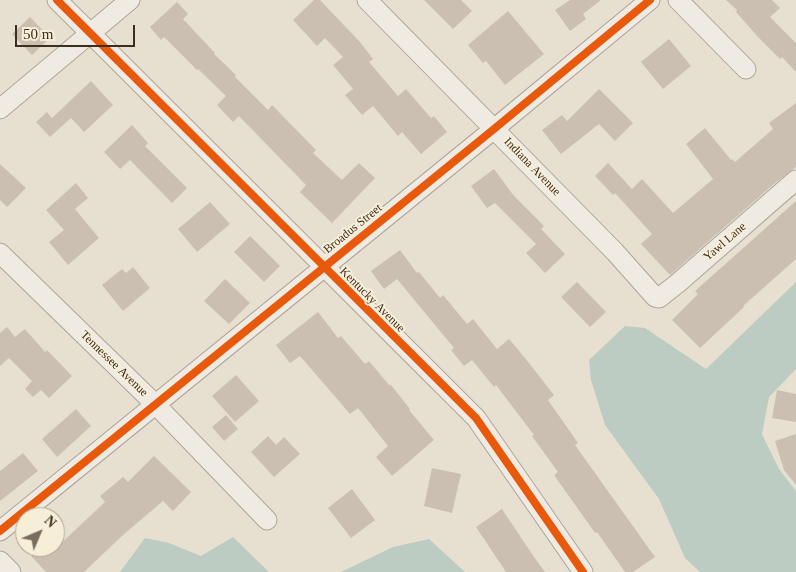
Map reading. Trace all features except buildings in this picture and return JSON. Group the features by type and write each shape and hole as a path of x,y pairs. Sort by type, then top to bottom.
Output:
{"street":[{"name":"Kentucky Avenue","path":"58,0 476,418 583,572"},
{"path":"0,109 130,0"},
{"name":"Indiana Avenue","path":"367,0 615,252 651,294"},
{"name":"Broadus Street","path":"0,531 650,0"},
{"path":"678,0 746,68"},
{"name":"Yawl Lane","path":"651,294 659,298 796,180"},
{"name":"Tennessee Avenue","path":"0,253 156,405 267,520"},
{"path":"0,561 11,572"}],"shaded area":[{"path":"796,282 796,369 769,397 762,434 779,469 796,491 796,572 700,572 685,558 659,499 605,425 591,380 589,360 625,326 645,328 706,369"},
{"path":"233,537 269,572 120,572 145,538 169,543 201,556"},
{"path":"429,539 465,572 341,572 393,547"}],"cycle path":[{"path":"57,0 476,418 583,572"},
{"path":"0,531 650,0"}]}
